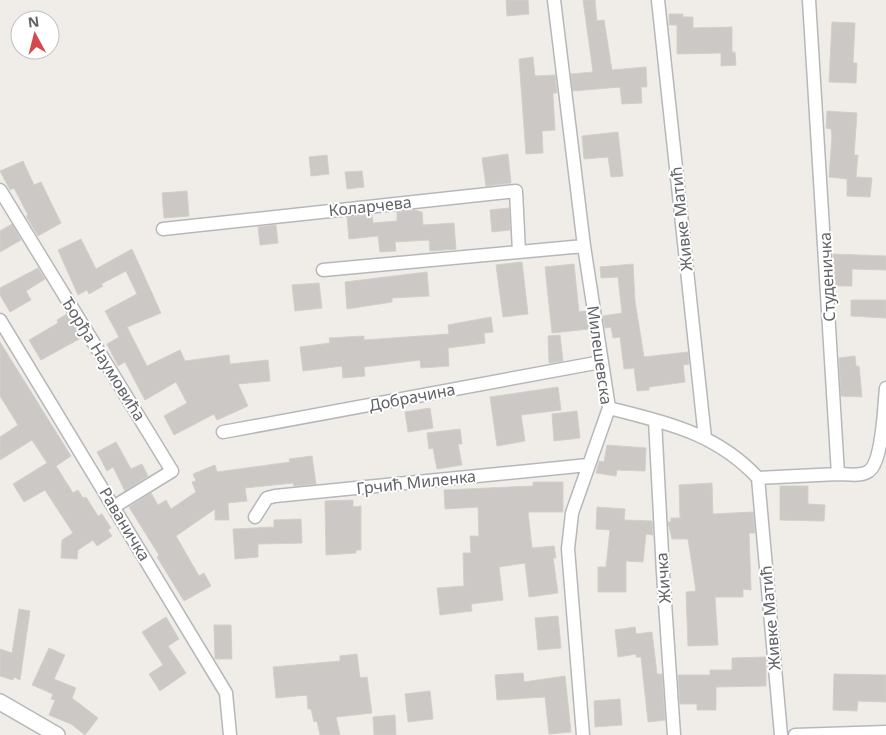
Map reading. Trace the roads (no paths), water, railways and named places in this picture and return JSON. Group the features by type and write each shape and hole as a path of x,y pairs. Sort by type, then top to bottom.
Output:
{"street":[{"name":"Милешевска","path":"554,0 584,246 609,408 572,513 568,549 583,735"},
{"name":"Живке Матић","path":"658,0 705,438"},
{"name":"Студеничка","path":"809,0 838,474"},
{"name":"Ђорђа Наумовића","path":"0,190 172,471 115,506"},
{"name":"Коларчева","path":"163,229 516,191 519,252"},
{"path":"323,270 584,246"},
{"name":"Раваничка","path":"0,320 115,506 226,693 230,735"},
{"name":"Добрачина","path":"223,432 601,362"},
{"path":"609,408 683,427 705,438 751,470 758,478 862,474 870,471 875,463 879,449 886,388"},
{"name":"Жичка","path":"656,420 663,573 674,735"},
{"name":"Грчић Миленка","path":"255,517 267,498 275,496 588,465"},
{"name":"Живке Матић","path":"758,478 781,735"},
{"path":"0,702 57,735"},
{"path":"795,735 886,732"}]}
